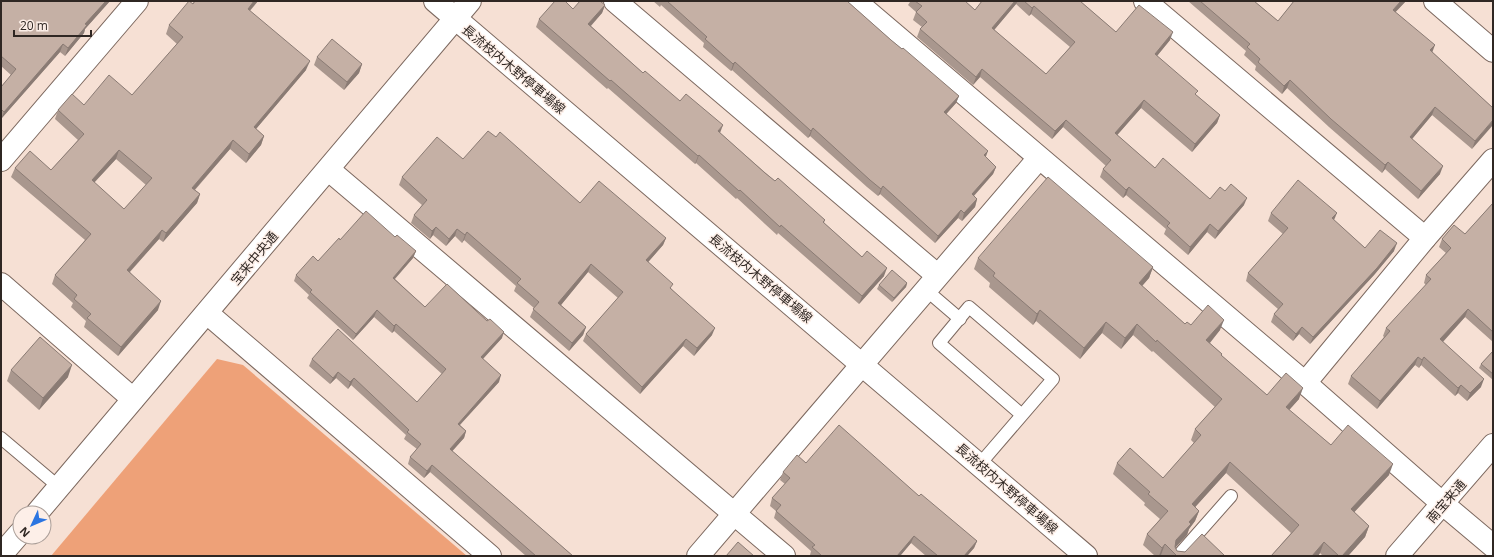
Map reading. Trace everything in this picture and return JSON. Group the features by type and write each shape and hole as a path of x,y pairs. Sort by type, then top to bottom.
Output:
{"street":[{"path":"1,160 137,1"},
{"name":"長流枝内木野停車場線","path":"435,1 1086,556"},
{"name":"宝来中央通","path":"44,505 329,170 470,1"},
{"path":"615,1 931,282"},
{"path":"855,1 1305,383 1493,546"},
{"path":"1146,1 1425,238"},
{"path":"1435,1 1493,50"},
{"path":"698,556 931,282 1039,158"},
{"path":"1305,383 1425,238 1493,160"},
{"path":"329,170 784,556"},
{"path":"1,284 133,399"},
{"path":"208,313 490,556"},
{"name":"南宝来通","path":"1398,556 1493,445"},
{"path":"1,555 12,542"}],"lane":[{"path":"931,282 960,319"},
{"path":"980,465 1053,379 969,307 939,343 1022,414"},
{"path":"1,438 59,487"},
{"path":"1178,556 1231,496"}],"shaded area":[{"path":"217,359 243,365 467,556 51,556"}],"building":[{"path":"1,1 106,1 85,24 87,25 68,48 63,44 4,112 1,109 1,87 16,69 1,56"},
{"path":"189,1 193,4 195,1 254,1 248,9 310,61 254,127 264,136 249,154 233,140 192,188 200,194 166,233 162,230 127,270 161,301 121,347 87,318 91,314 74,299 77,295 55,275 91,234 15,168 30,151 51,170 84,134 58,110 72,94 84,105 109,75 132,95 183,37 169,25","holes":["119,150 152,178 124,209 92,180"]},
{"path":"555,1 565,1 573,9 580,1 600,1 605,5 588,24 643,73 645,71 680,101 686,94 723,125 718,131 775,181 778,178 825,220 823,222 862,257 867,251 887,268 862,296 539,19"},
{"path":"667,1 847,1 891,40 902,49 903,48 959,96 944,112 988,151 984,155 996,167 972,194 977,199 964,213 961,210 938,236 883,186 881,189 813,128 811,131 735,62 733,64 705,39 707,37"},
{"path":"915,1 965,1 975,10 982,1 1015,1 992,28 1046,74 1075,42 1034,6 1032,8 1024,1 1080,1 1116,32 1139,5 1173,32 1155,54 1198,91 1195,94 1220,115 1195,144 1144,100 1115,133 1155,168 1163,158 1210,199 1220,187 1225,191 1231,184 1247,198 1218,231 1210,224 1190,247 1167,226 1170,223 1129,187 1126,190 1103,169 1111,160 1066,120 1055,131 982,69 976,77 920,29 927,22 916,12 922,6"},
{"path":"1200,1 1254,1 1278,21 1294,1 1401,1 1393,10 1435,45 1430,50 1493,108 1493,120 1475,141 1435,107 1410,137 1443,166 1421,191 1388,162 1385,165 1331,119 1290,80 1284,86 1258,62 1260,59 1247,47 1250,44"},
{"path":"332,39 362,64 347,82 317,57"},
{"path":"488,131 496,137 500,132 580,203 599,181 666,238 646,260 673,284 670,288 715,328 697,348 686,339 642,387 586,334 623,292 591,264 558,303 586,327 572,343 533,309 539,302 517,283 521,279 467,232 465,235 457,229 449,239 436,227 432,231 414,215 427,200 402,177 437,137 463,159"},
{"path":"1048,177 1153,267 1139,283 1185,324 1187,322 1191,325 1208,305 1224,320 1206,340 1267,395 1286,373 1303,388 1286,407 1331,445 1348,425 1393,464 1351,509 1369,526 1342,556 1339,556 1324,542 1312,556 1271,556 1299,525 1230,462 1192,504 1199,511 1189,522 1191,524 1176,540 1175,547 1177,551 1185,552 1202,534 1225,556 1177,556 1165,544 1162,548 1147,534 1168,511 1148,494 1150,492 1117,463 1130,448 1163,478 1201,435 1195,429 1222,399 1157,340 1156,342 1137,324 1125,338 1106,322 1084,348 1040,310 1037,314 993,276 995,273 978,258"},
{"path":"1298,180 1337,213 1332,218 1365,248 1380,230 1397,243 1377,268 1313,337 1302,327 1296,334 1274,314 1283,304 1248,273 1288,228 1271,213"},
{"path":"1493,203 1493,332 1468,309 1440,339 1484,379 1470,393 1461,385 1458,388 1424,357 1422,360 1418,357 1380,401 1351,376 1390,331 1386,328 1431,279 1426,275 1451,248 1442,239 1454,225 1465,234"},
{"path":"366,211 395,237 397,235 416,251 393,278 425,307 447,284 487,321 490,319 504,332 481,357 501,375 458,424 466,431 450,449 573,556 536,556 432,465 427,471 410,457 421,444 407,432 409,430 354,378 350,382 338,372 333,378 312,359 338,329 417,402 446,369 396,324 394,326 377,310 356,334 310,292 312,290 296,275 313,256 318,261 339,238 340,240"},
{"path":"892,270 907,283 894,298 879,285"},
{"path":"40,337 72,365 43,398 11,370"},
{"path":"1493,351 1493,374 1481,364"},
{"path":"839,425 919,496 921,494 977,541 964,556 938,556 914,536 897,556 822,556 812,547 815,545 776,511 781,505 772,498 790,478 783,472 797,455 806,463"},
{"path":"738,542 754,556 726,556"}]}
